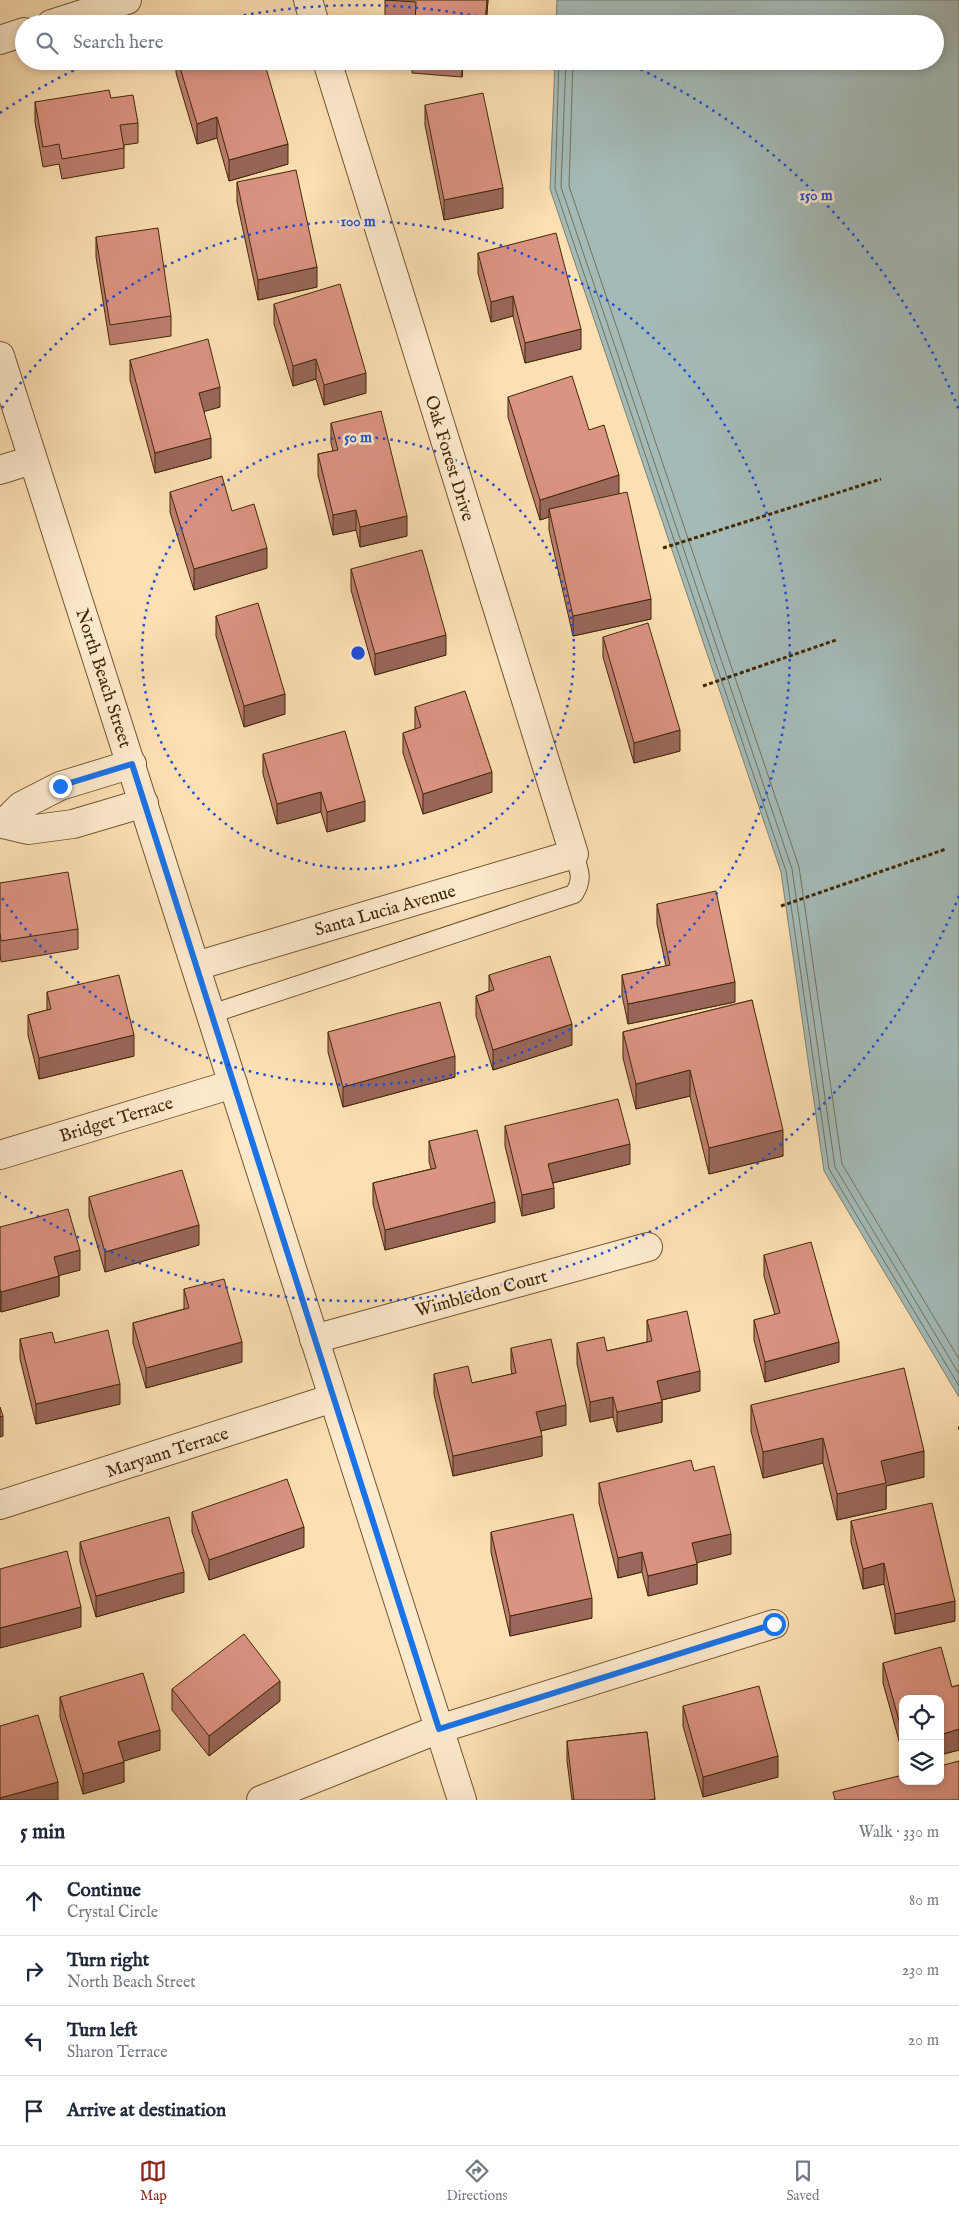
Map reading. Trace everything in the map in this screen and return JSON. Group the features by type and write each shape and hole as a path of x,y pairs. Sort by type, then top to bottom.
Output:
{"street":[{"path":"80,15 127,0"},
{"path":"308,0 312,15"},
{"path":"0,40 15,35"},
{"name":"Oak Forest Drive","path":"330,70 574,854"},
{"name":"North Beach Street","path":"0,356 462,1800"},
{"path":"0,470 32,460"},
{"path":"2,824 20,806 60,786 132,764"},
{"path":"2,824 28,830 73,824 144,803"},
{"name":"Santa Lucia Avenue","path":"196,966 574,854"},
{"name":"Bridget Terrace","path":"0,1155 233,1084"},
{"name":"Wimbledon Court","path":"314,1339 648,1247"},
{"name":"Maryann Terrace","path":"0,1505 333,1398"},
{"path":"260,1800 439,1729 774,1624"}],"lane":[{"path":"211,1014 574,894 581,884 580,872 574,854"}],"path":[{"path":"663,548 881,479"},
{"path":"703,686 836,640"},
{"path":"781,906 946,850"}],"water":[{"path":"557,0 959,0 959,1397 824,1171 781,872 550,189 555,70 944,70 944,15 556,15"}],"building":[{"path":"385,0 487,0 486,15 415,15 416,2"},
{"path":"181,70 267,70 288,144 229,160 217,117 197,124"},
{"path":"109,90 111,98 133,95 138,123 120,125 124,148 62,159 59,144 43,147 35,102"},
{"path":"483,93 503,188 444,200 425,105"},
{"path":"296,170 317,267 258,280 237,182"},
{"path":"158,228 171,316 110,325 96,237"},
{"path":"556,233 581,329 525,343 513,296 491,302 478,253"},
{"path":"340,284 366,373 324,385 316,359 293,366 274,304"},
{"path":"208,339 220,387 199,393 211,438 155,453 130,360"},
{"path":"572,376 589,430 604,425 619,475 540,500 508,397"},
{"path":"381,411 407,516 360,527 356,510 333,515 318,454 338,450 331,423"},
{"path":"222,476 232,511 254,504 267,548 194,569 170,492"},
{"path":"627,492 651,599 573,616 549,509"},
{"path":"422,550 446,635 375,654 351,569"},
{"path":"258,603 285,694 244,706 216,616"},
{"path":"648,623 680,730 634,743 603,637"},
{"path":"465,691 492,772 423,794 403,733 421,727 415,707"},
{"path":"345,731 365,801 327,812 321,792 277,804 263,754"},
{"path":"68,872 78,929 1,941 0,883"},
{"path":"716,891 735,982 628,1004 622,975 670,965 657,904"},
{"path":"550,956 572,1024 493,1050 476,996 494,990 489,975"},
{"path":"119,975 134,1035 39,1058 28,1015 51,1009 47,992"},
{"path":"752,1000 783,1130 709,1148 690,1070 636,1084 623,1032"},
{"path":"440,1002 455,1056 343,1087 328,1032"},
{"path":"618,1099 630,1144 548,1164 554,1188 522,1195 505,1126"},
{"path":"477,1130 495,1202 385,1230 373,1183 436,1168 429,1141"},
{"path":"182,1170 199,1225 105,1252 89,1197"},
{"path":"68,1209 80,1250 54,1257 59,1276 1,1292 0,1227"},
{"path":"811,1242 839,1342 765,1362 754,1320 780,1313 764,1255"},
{"path":"224,1279 242,1342 146,1368 133,1323 189,1308 184,1289"},
{"path":"687,1311 700,1371 657,1381 662,1402 617,1412 613,1397 590,1402 577,1343 604,1337 607,1351 652,1341 647,1320"},
{"path":"108,1330 120,1384 36,1404 20,1339 52,1332 55,1343"},
{"path":"551,1339 566,1405 536,1412 542,1436 453,1456 434,1374 468,1366 472,1383 516,1373 511,1348"},
{"path":"904,1368 924,1451 881,1461 886,1483 837,1494 823,1438 763,1452 751,1405"},
{"path":"691,1460 694,1471 714,1466 731,1534 692,1543 697,1564 648,1576 642,1552 618,1558 599,1483"},
{"path":"287,1479 304,1527 209,1560 192,1512"},
{"path":"932,1503 955,1601 895,1614 884,1563 863,1569 851,1521"},
{"path":"573,1514 592,1598 510,1616 491,1532"},
{"path":"169,1517 184,1572 96,1596 80,1542"},
{"path":"67,1551 81,1607 0,1628 0,1569"},
{"path":"244,1634 280,1681 209,1736 172,1689"},
{"path":"941,1647 952,1687 959,1685 959,1729 944,1734 944,1695 899,1695 899,1721 883,1663"},
{"path":"143,1673 160,1730 118,1742 124,1762 83,1774 60,1697"},
{"path":"759,1686 778,1756 703,1777 683,1706"},
{"path":"38,1715 58,1782 0,1798 0,1726"},
{"path":"647,1732 655,1799 574,1800 567,1741"},
{"path":"959,1761 959,1800 835,1800 833,1792 899,1776 899,1785 944,1785 944,1765"}],"route":[{"path":"60,786 132,764 439,1729 476,1719 774,1624"}]}
